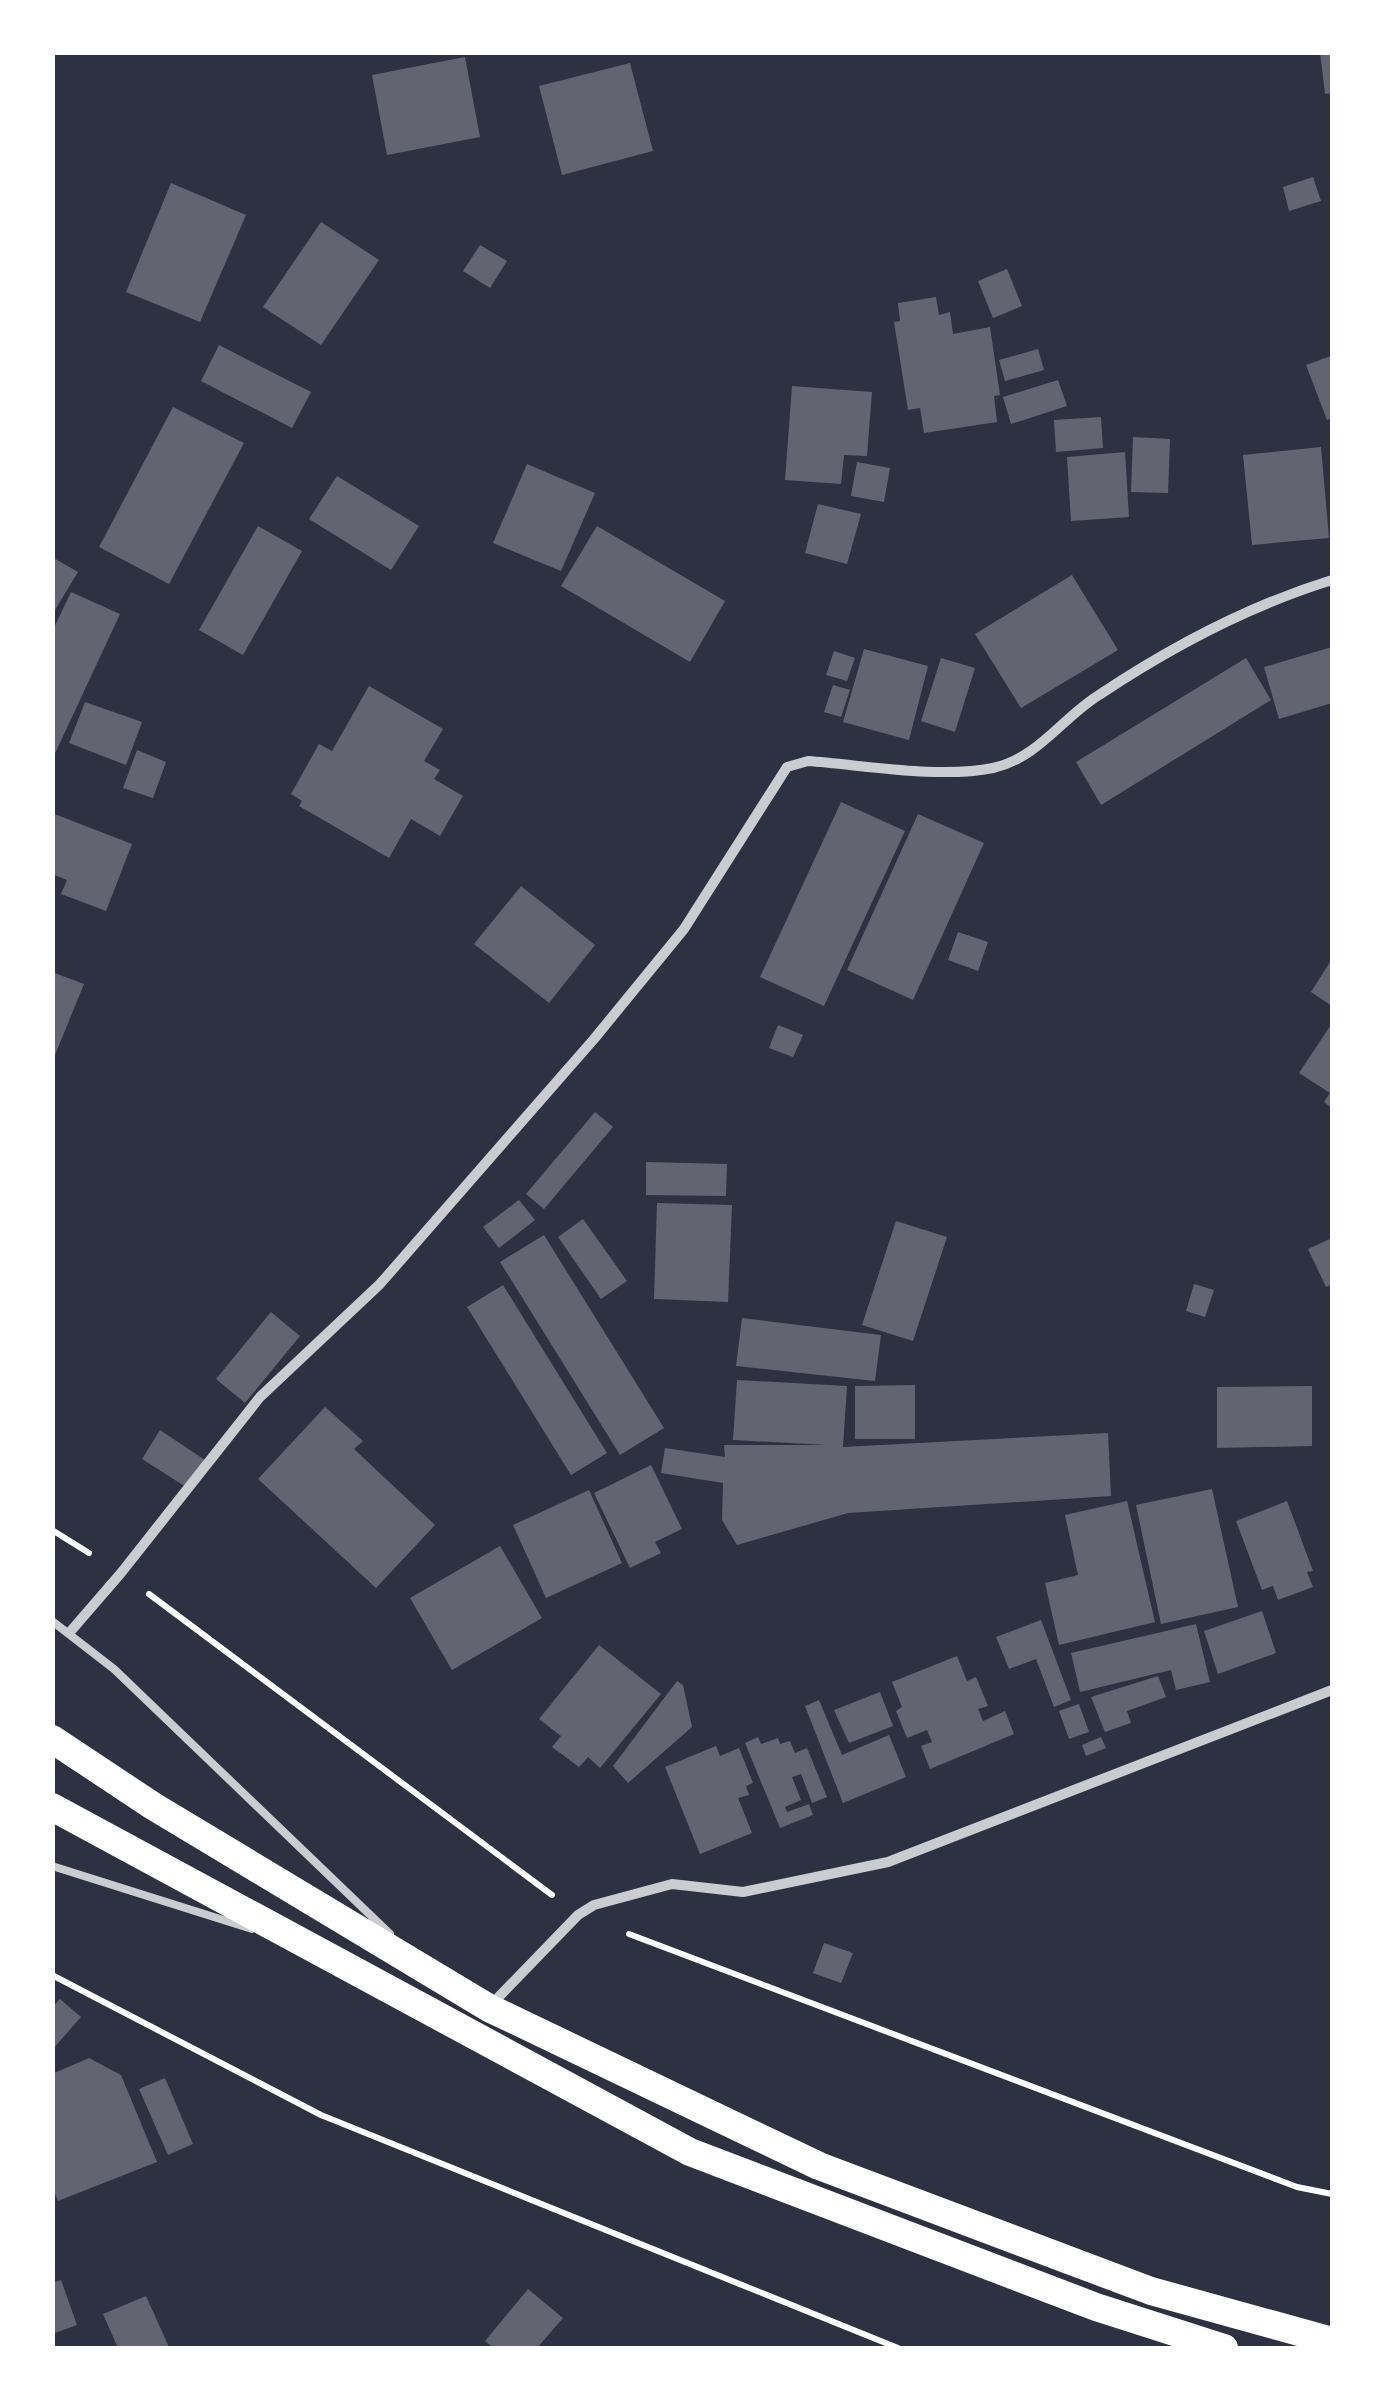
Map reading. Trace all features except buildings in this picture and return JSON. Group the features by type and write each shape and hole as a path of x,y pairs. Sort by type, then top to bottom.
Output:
{"highway":[{"path":"52,1740 488,2008 818,2166 1151,2291 1332,2341"},
{"path":"52,1808 690,2152 1096,2307 1224,2348"}],"street":[{"path":"70,1632 260,1396 380,1284 594,1039 684,929 787,768 808,761 943,770 993,768 1035,750 1096,696 1195,638 1294,592 1332,580"},
{"path":"488,2008 578,1915 594,1906 672,1884 743,1892 888,1862 1332,1690"}],"lane":[{"path":"52,1622 70,1632 429,1972"},
{"path":"52,1866 299,1944"}],"path":[{"path":"52,1975 321,2115 898,2348"}]}
